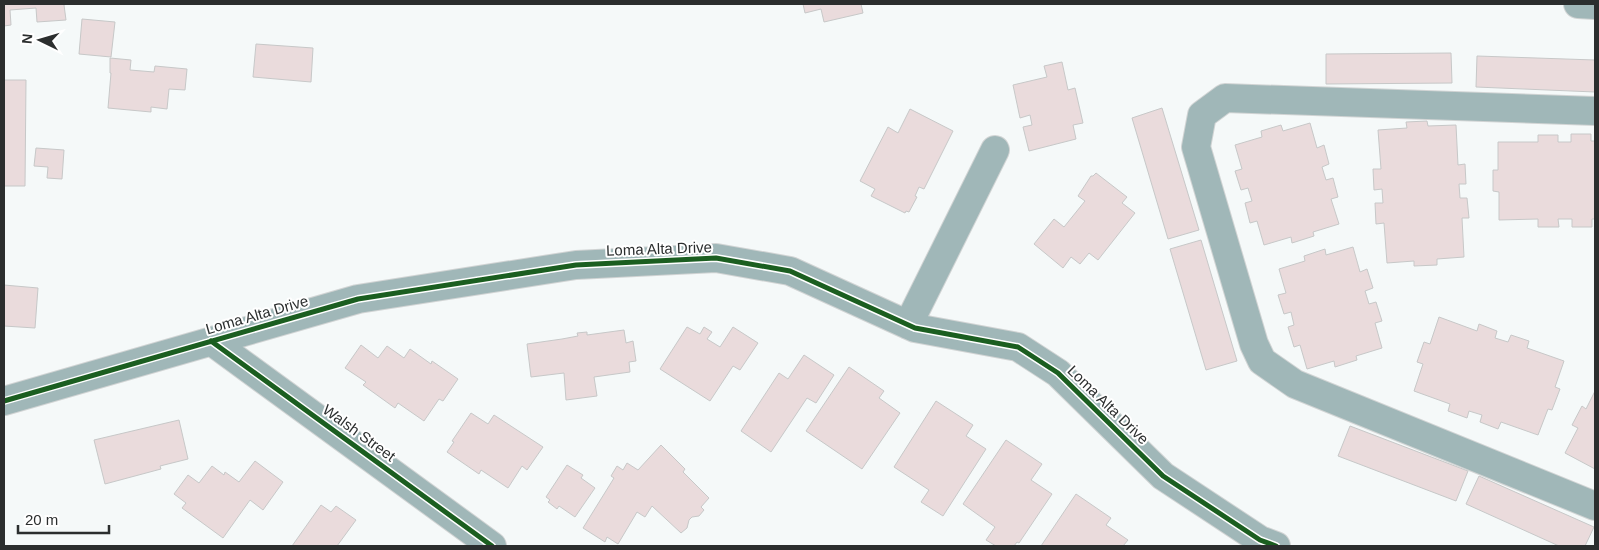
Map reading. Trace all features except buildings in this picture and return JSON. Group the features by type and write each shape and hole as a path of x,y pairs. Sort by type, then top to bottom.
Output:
{"street":[{"path":"1578,4 1595,5"},
{"path":"1595,111 1225,98 1202,115 1196,147 1254,344 1262,361 1295,384 1595,506"},
{"path":"908,324 995,150"},
{"name":"Loma Alta Drive","path":"4,401 358,299 576,265 716,258 790,271 915,328 1018,346 1058,373 1163,476 1260,540 1276,546"},
{"name":"Walsh Street","path":"211,341 492,546"}],"cycle path":[{"path":"4,401 358,299 576,265 716,258 790,271 915,328 1018,347 1058,373 1163,476 1260,540 1276,546"},
{"path":"211,341 492,546"}]}
